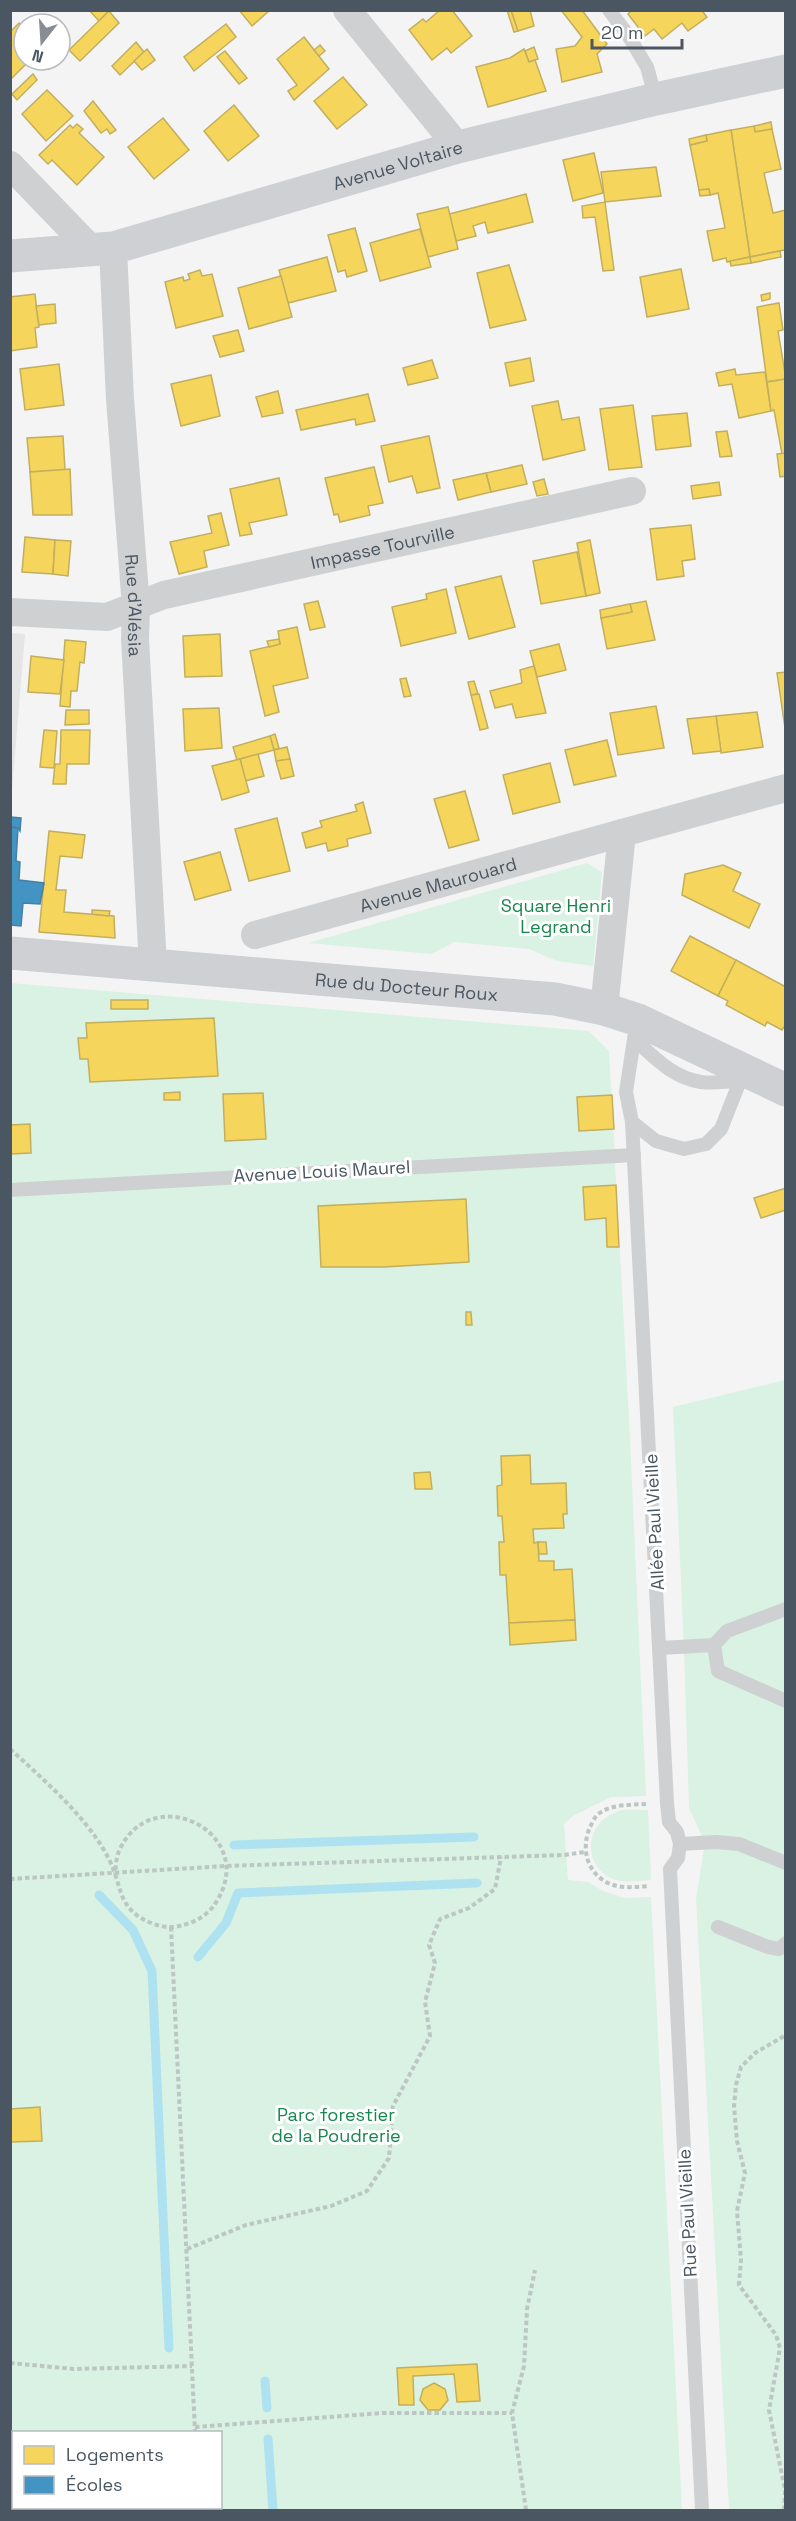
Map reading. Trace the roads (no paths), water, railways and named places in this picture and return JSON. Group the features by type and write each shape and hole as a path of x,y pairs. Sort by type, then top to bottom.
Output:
{"main road":[{"name":"Avenue Voltaire","path":"10,256 102,248 458,147 656,99 786,71"},
{"name":"Rue du Docteur Roux","path":"10,953 555,999 604,1009 636,1030 743,1075 786,1090"}],"street":[{"path":"347,10 458,147"},
{"path":"10,165 102,248"},
{"name":"Rue d'Alésia","path":"102,248 120,399 136,607 135,639 153,965"},
{"name":"Impasse Tourville","path":"10,612 106,617 164,595 632,491"},
{"name":"Avenue Maurouard","path":"255,935 786,788"},
{"path":"604,1009 622,833"}],"lane":[{"path":"609,10 648,67 656,99"},
{"path":"636,1030 626,1092 632,1122 656,1141 684,1149 706,1144 721,1129 743,1075"},
{"name":"Allée Paul Vieille","path":"632,1122 667,1803 669,1822 680,1844"},
{"name":"Avenue Louis Maurel","path":"10,1190 634,1155"},
{"path":"660,1648 714,1645 728,1631 782,1614"},
{"path":"714,1645 718,1671 786,1701"},
{"path":"680,1844 716,1842 739,1844 786,1863"},
{"name":"Rue Paul Vieille","path":"680,1844 678,1858 670,1869 702,2511"},
{"path":"718,1927 768,1947 779,1948 786,1943"}],"waterway":[{"path":"234,1845 474,1837"},
{"path":"198,1957 226,1923 238,1893 477,1883"},
{"path":"99,1895 133,1930 152,1971 169,2348"},
{"path":"265,2381 267,2408"},
{"path":"268,2439 273,2510"}],"park label":[{"name":"Square Henri Legrand","path":"556,915"},
{"name":"Parc forestier de la Poudrerie","path":"336,2124"}]}
